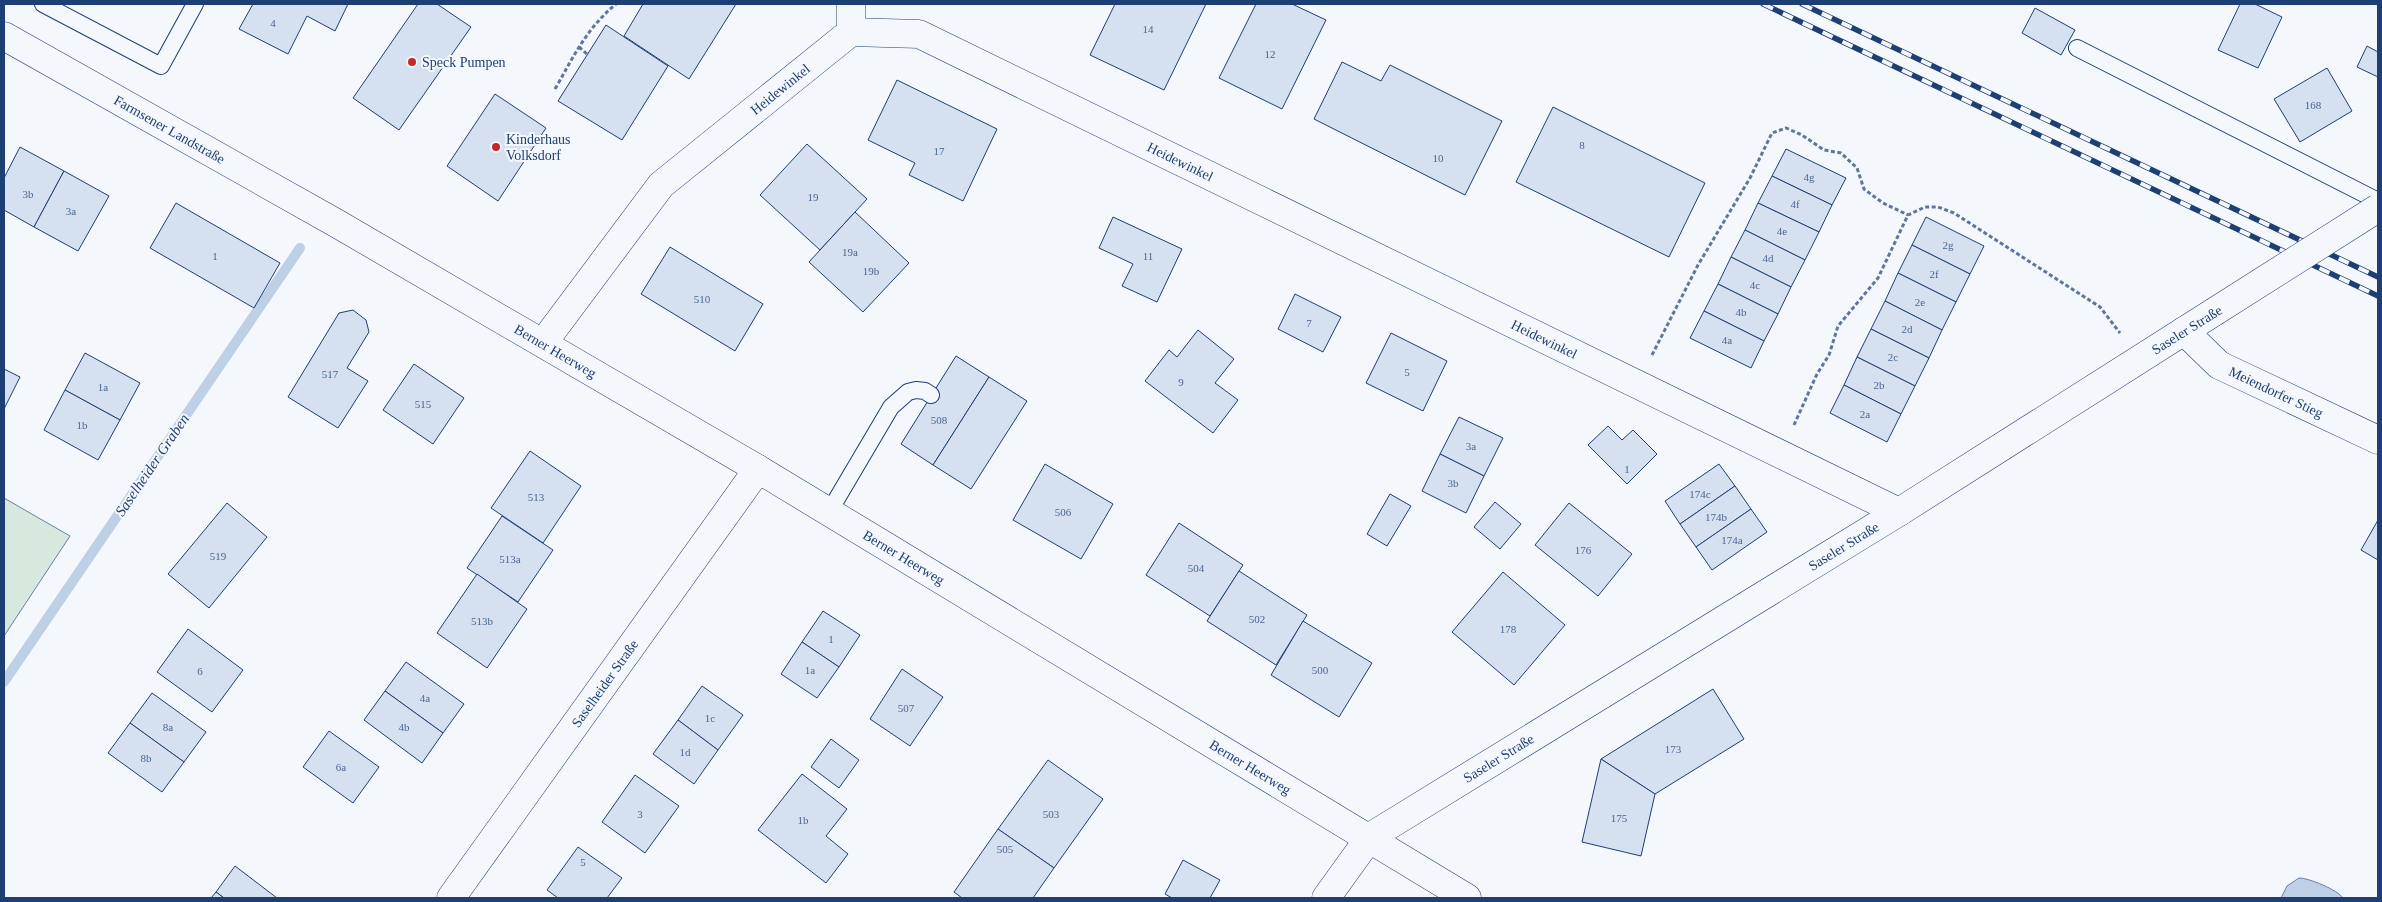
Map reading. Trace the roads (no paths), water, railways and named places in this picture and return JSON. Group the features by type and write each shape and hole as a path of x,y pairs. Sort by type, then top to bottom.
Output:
{"street":[{"path":"851,4 851,32"},
{"name":"Heidewinkel","path":"543,343 661,186 851,32 919,34 1899,512"},
{"name":"Farmsener Landstraße","path":"4,36 336,223"},
{"name":"Saseler Straße","path":"1326,898 1370,837 1899,512 2378,208"},
{"name":"Berner Heerweg","path":"336,223 758,469 1370,837 1468,898"},
{"name":"Meiendorfer Stieg","path":"2184,331 2219,365 2378,440"},
{"name":"Saselheider Straße","path":"451,898 758,469"}],"lane":[{"path":"43,4 161,66 195,4"},
{"path":"2077,48 2378,201"},
{"path":"829,512 891,407 908,392 916,390 925,391 931,395"}],"water":[{"path":"2299,878 2323,885 2343,898 2281,898 2287,886"}],"waterway":[{"name":"Saselheider Graben","path":"4,682 300,248"}],"railway":[{"path":"1763,4 2378,296"},
{"path":"1802,4 2378,277"}],"place":[{"name":"Speck Pumpen","path":"412,62"},
{"name":"Kinderhaus Volksdorf","path":"496,147"}]}
